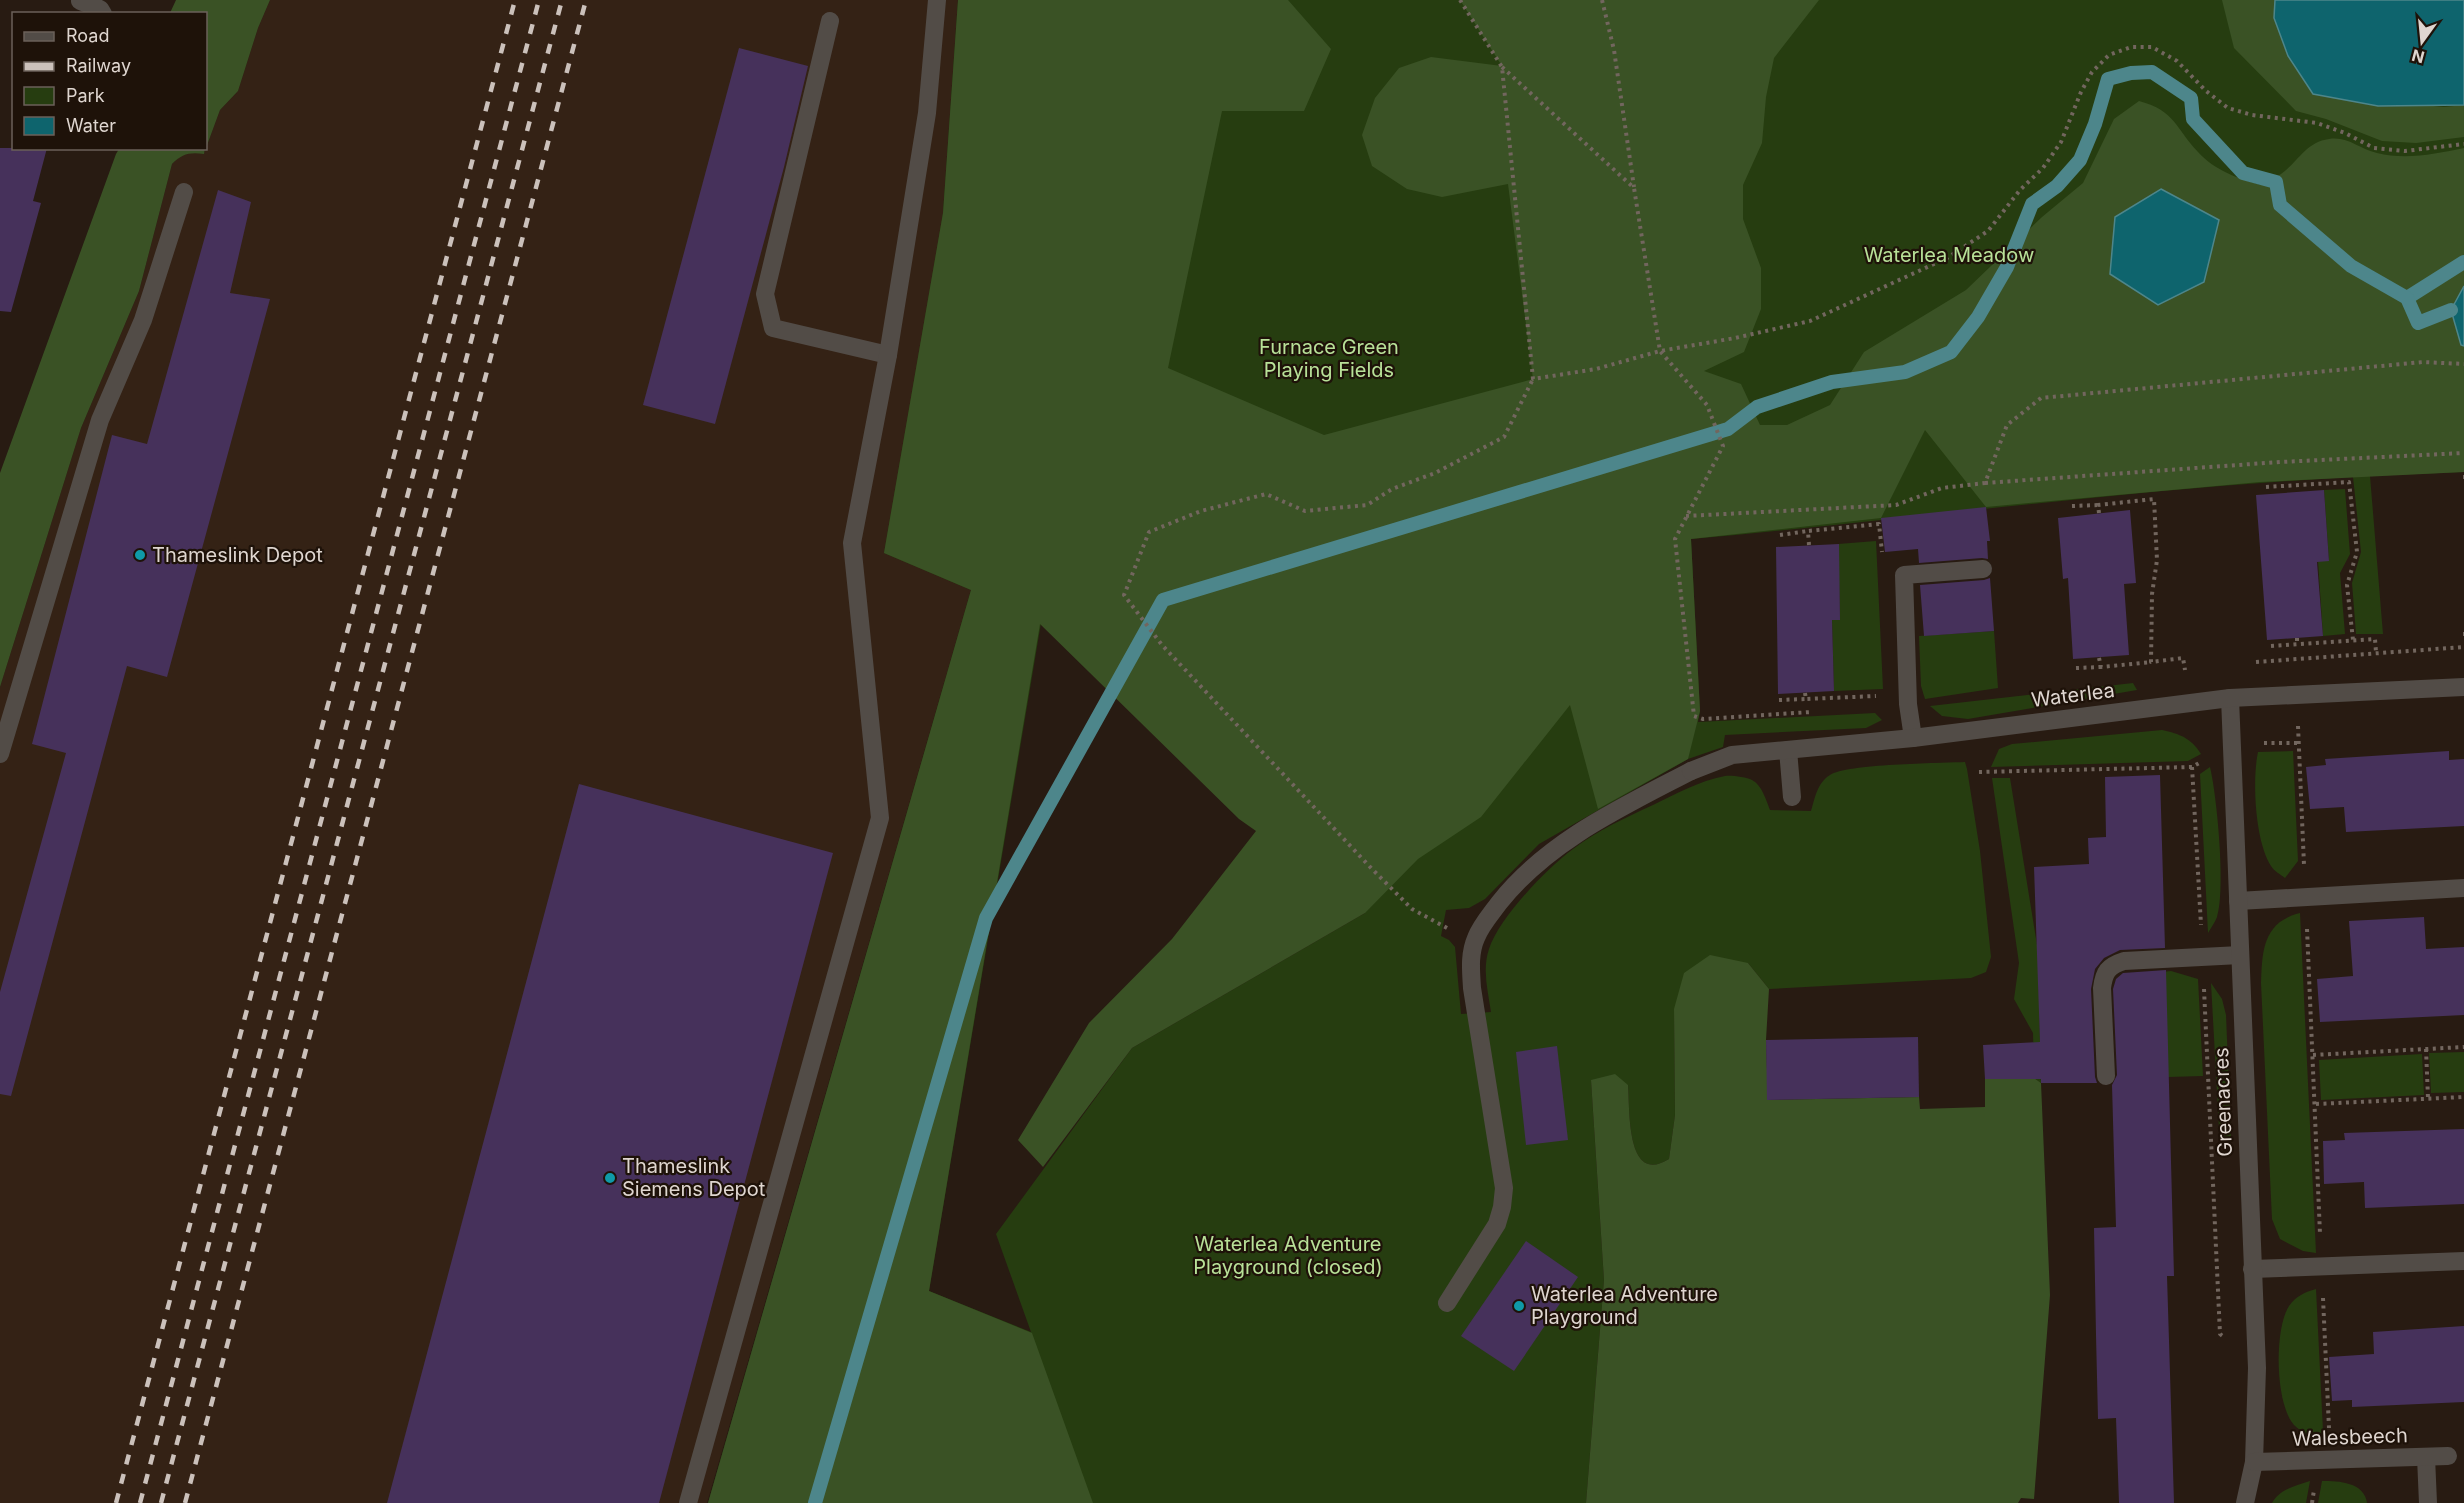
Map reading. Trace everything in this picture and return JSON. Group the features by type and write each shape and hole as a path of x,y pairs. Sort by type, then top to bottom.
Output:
{"street":[{"path":"688,1503 880,818 852,543 888,355 927,113 937,0"},
{"path":"80,1 100,9 102,12"},
{"path":"830,21 765,294 773,328 888,355"},
{"path":"0,754 100,420 143,320 184,192"},
{"path":"1913,738 1908,704 1904,576 1983,569"},
{"name":"Waterlea","path":"1476,939 1497,907 1534,865 1603,818 1691,771 1732,754 1913,738 2230,698 2464,687"},
{"name":"Greenacres","path":"2230,698 2257,1368 2254,1462 2245,1503"},
{"path":"1788,750 1792,797"},
{"path":"2238,901 2464,888"},
{"path":"1447,1303 1497,1224 1504,1188 1472,988 1471,961 1476,939"},
{"path":"2106,1076 2102,988 2104,975 2111,965 2124,961 2240,955"},
{"path":"2252,1269 2464,1261"},
{"name":"Walesbeech","path":"2254,1462 2448,1456"},
{"path":"2426,1457 2428,1503"}],"path":[{"path":"1460,0 1502,67 1634,188"},
{"path":"1602,0 1614,50 1660,351 1707,405 1723,446 1675,539 1694,716"},
{"path":"1533,379 1596,369 1660,351 1736,338 1810,321 1947,258 1988,231 2020,190 2043,168 2061,142 2081,92 2092,72 2109,55 2131,47 2152,47 2177,61 2206,91 2228,108 2253,115 2317,123 2345,133 2374,148 2405,151 2464,144"},
{"path":"1476,939 1437,924 1412,909 1162,645 1124,595 1149,532 1201,511 1266,494 1305,511 1367,505 1392,489 1435,473 1504,437 1533,379 1502,67"},
{"path":"1985,483 2007,425 2041,398 2423,362 2464,364"},
{"path":"1685,516 1896,505 1942,488 1985,483 2280,462 2464,453"},
{"path":"2266,487 2349,482 2356,552 2347,585 2353,640"},
{"path":"2294,485 2295,492"},
{"path":"2072,506 2154,499 2157,560 2151,594 2151,662"},
{"path":"2098,505 2099,513"},
{"path":"1780,535 1879,524 1884,566 1904,576"},
{"path":"1808,531 1809,545"},
{"path":"2297,638 2297,645"},
{"path":"2271,646 2375,639 2376,652"},
{"path":"2099,658 2101,667"},
{"path":"2076,668 2183,658 2185,670"},
{"path":"2292,659 2299,743 2330,1435 2320,1461 2312,1503"},
{"path":"1805,693 1806,699"},
{"path":"1779,700 1876,696 1877,702"},
{"path":"1979,772 2192,767 2233,743 2299,743"},
{"path":"2192,767 2220,1334 2257,1368"},
{"path":"2313,1055 2464,1047"},
{"path":"2426,1049 2428,1098"},
{"path":"2316,1104 2464,1096"}],"shaded area":[{"path":"270,0 958,0 943,213 971,590 707,1503 0,1503 0,687 81,428 139,291 172,164 181,155 190,152 204,153 207,150 220,110 238,91 258,28"}],"green space":[{"path":"176,0 270,0 258,28 238,91 220,110 207,145 207,12 170,12"},
{"path":"958,0 2464,0 2464,472 2370,476 2383,634 2356,634 2352,583 2361,552 2353,477 2187,489 1691,539 1700,711 1698,722 1875,713 1882,720 1866,728 1725,735 1723,747 1688,759 1539,844 1485,899 1469,908 1446,910 1441,936 1455,947 1461,1014 1491,1012 1486,973 1487,957 1494,937 1525,894 1562,857 1582,842 1612,825 1688,788 1725,776 1742,777 1755,782 1763,793 1770,810 1811,811 1822,782 1839,771 1894,765 1965,762 1980,851 1991,957 1986,972 1971,978 1769,989 1748,963 1674,1009 1675,1115 1669,1159 1655,1165 1645,1162 1638,1154 1633,1141 1628,1085 1591,1080 1604,1280 1586,1503 708,1503 971,590 884,553 943,213","holes":["1041,623 1365,913 1132,1048 996,1234 1031,1332 929,1291"]},
{"name":"Furnace Green Playing Fields","path":"958,0 1288,0 1331,49 1304,111 1222,111 1168,368 1324,435 1533,379 1508,184 1442,197 1407,189 1372,166 1362,135 1375,98 1399,68 1431,57 1502,66 1460,0 1819,0 1774,58 1766,97 1762,143 1743,185 1743,219 1761,268 1761,309 1744,352 1704,371 1741,384 1760,425 1787,425 1830,405 1864,352 1966,290 2042,217 2083,183 2114,119 2139,101 2168,115 2198,152 2219,169 2261,185 2281,174 2308,148 2329,139 2342,139 2371,151 2398,156 2432,154 2464,148 2464,286 2451,310 2461,345 2464,346 2464,472 2260,482 1986,507 1925,430 1881,518 1691,539 1700,711 1688,759 1598,809 1570,705 1481,817 1418,859 1365,913 1132,1048 1043,1167 1018,1140 1089,1023 1172,939 1256,831 1239,819 1040,624 929,1291 1032,1333 1093,1503 708,1503 971,590 884,553 943,213"},
{"path":"2222,0 2275,0 2274,18 2288,56 2313,94 2444,107 2464,105 2464,137 2416,143 2382,141 2326,119 2296,111 2234,48"},
{"path":"118,150 205,150 204,154 186,155 172,164 139,291 81,428 0,687 0,473"},
{"path":"2345,489 2350,554 2340,573 2345,634 2323,636 2318,561 2329,560 2324,490"},
{"path":"1876,541 1883,689 1834,691 1832,620 1840,620 1838,544"},
{"path":"1994,631 1998,688 1925,699 1921,686 1919,636"},
{"path":"2133,683 2137,690 1968,719 1942,716 1930,706"},
{"path":"2162,730 2184,738 2201,754 2188,761 1991,767 1999,749 2012,744"},
{"path":"2293,751 2298,861 2285,878 2271,866 2261,842 2256,810 2255,778 2258,752"},
{"path":"2210,767 2218,820 2221,886 2217,917 2208,933 2200,774"},
{"path":"1992,778 2010,778 2038,951 2041,1083 2034,1078 2033,1033 2014,999 2019,963"},
{"path":"2300,913 2316,1253 2303,1251 2280,1239 2272,1219 2261,983 2262,960 2267,939 2278,923"},
{"path":"1710,955 1748,963 1769,989 1766,1040 1768,1100 1919,1097 1920,1109 1985,1107 1985,1079 2034,1078 2041,1083 2050,1295 2034,1499 2021,1498 2018,1503 1586,1503 1604,1280 1591,1080 1615,1074 1628,1085 1633,1142 1638,1154 1645,1162 1655,1165 1669,1159 1675,1115 1674,1009 1684,973"},
{"path":"2171,971 2198,979 2203,1076 2168,1077 2135,975"},
{"path":"2211,983 2222,999 2226,1015 2231,1137 2220,1147"},
{"path":"2464,1052 2464,1092 2431,1093 2429,1053"},
{"path":"2422,1054 2424,1095 2321,1100 2319,1060"},
{"path":"2316,1289 2322,1440 2300,1430 2288,1415 2283,1401 2279,1366 2281,1331 2289,1306 2301,1295"},
{"path":"2310,1481 2306,1503 2272,1503 2284,1491"},
{"path":"2322,1481 2350,1484 2361,1491 2367,1503 2318,1503"}],"water":[{"path":"2275,0 2464,0 2464,105 2378,106 2313,94 2288,56 2274,18"},
{"path":"2161,189 2219,220 2204,282 2158,305 2110,274 2115,217"},
{"path":"2464,286 2464,346 2461,345 2451,310"}],"building":[{"path":"739,48 808,66 784,167 715,424 643,405"},
{"path":"0,148 46,150 33,201 41,203 11,312 0,311"},
{"name":"Thameslink Depot","path":"218,190 251,202 230,293 270,299 167,677 127,666 11,1096 0,1094 0,992 66,753 32,744 112,435 147,444"},
{"path":"2324,490 2329,561 2317,562 2323,636 2267,640 2256,495"},
{"path":"1986,507 1990,541 1987,541 1988,559 1919,563 1918,549 1885,552 1881,518"},
{"path":"2130,510 2136,583 2124,584 2129,655 2073,659 2068,578 2063,579 2058,518"},
{"path":"1839,544 1840,620 1832,620 1834,691 1778,694 1776,547"},
{"path":"1990,578 1994,631 1924,636 1920,585"},
{"path":"2449,751 2449,760 2464,759 2464,826 2346,832 2344,807 2310,809 2306,767 2326,765 2325,759"},
{"path":"2160,775 2165,948 2120,950 2104,958 2095,969 2091,989 2097,1083 2041,1083 2041,1079 1985,1079 1983,1045 2040,1042 2034,867 2089,864 2088,838 2106,837 2105,777"},
{"name":"Thameslink Siemens Depot","path":"579,784 833,853 659,1503 387,1503"},
{"path":"2424,917 2426,949 2464,947 2464,1015 2320,1022 2317,979 2353,976 2349,921"},
{"path":"2166,970 2174,1276 2167,1276 2174,1503 2119,1503 2116,1418 2098,1419 2094,1228 2116,1227 2112,1085 2117,1075 2113,989 2116,979 2123,973"},
{"path":"1918,1037 1919,1097 1767,1100 1766,1040"},
{"path":"1557,1046 1568,1140 1526,1145 1516,1052"},
{"path":"2464,1129 2464,1204 2365,1208 2364,1182 2324,1184 2323,1141 2345,1140 2344,1133"},
{"name":"Waterlea Adventure Playground","path":"1526,1241 1578,1277 1514,1371 1461,1336"},
{"path":"2464,1326 2464,1402 2352,1407 2352,1400 2332,1401 2329,1357 2374,1354 2373,1332"}],"waterway":[{"path":"815,1503 986,918 1163,600 1728,429 1757,407 1832,382 1905,372 1951,352 1978,317 2007,267 2032,204 2057,186 2080,160 2095,124 2108,79 2131,73 2152,72 2191,98 2193,119 2243,173 2276,182 2280,205 2351,266 2407,298 2418,323 2451,310"},
{"path":"2407,298 2464,262"}],"railway":[{"path":"116,1503 515,0"},
{"path":"140,1503 539,0"},
{"path":"161,1503 562,0"},
{"path":"185,1503 586,0"}],"place":[{"name":"Thameslink Depot","path":"140,555"},
{"name":"Thameslink Siemens Depot","path":"610,1178"},
{"name":"Waterlea Adventure Playground","path":"1519,1306"}],"park label":[{"name":"Waterlea Meadow","path":"1949,255"},
{"name":"Waterlea Adventure Playground (closed)","path":"1288,1256"}]}
